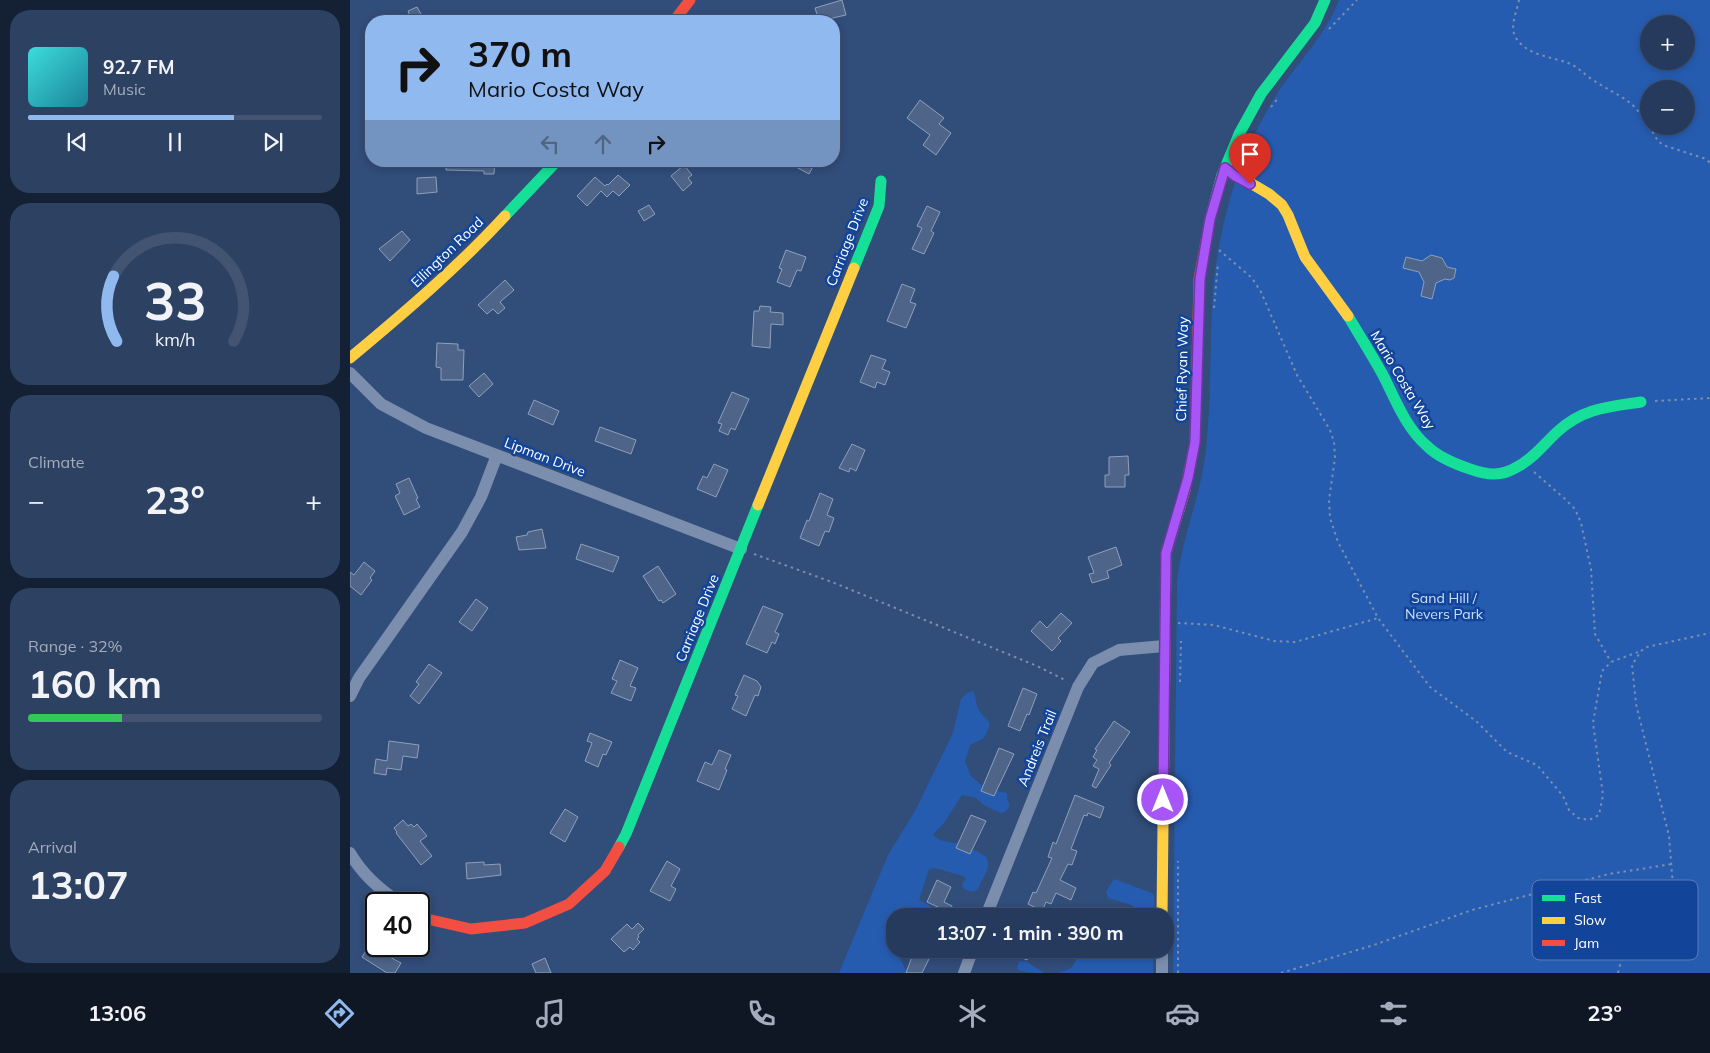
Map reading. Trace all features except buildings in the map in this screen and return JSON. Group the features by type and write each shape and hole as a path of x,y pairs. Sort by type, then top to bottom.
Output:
{"street":[{"path":"679,15 690,0"},
{"name":"Chief Ryan Way","path":"1162,908 1166,553 1188,478 1195,442 1200,279 1210,219 1225,168 1239,134 1261,94 1315,23 1325,0"},
{"name":"Ellington Road","path":"350,358 476,247 551,167"},
{"name":"Mario Costa Way","path":"1225,168 1235,176 1264,192 1282,206 1305,257 1338,302 1385,377 1413,431 1426,446 1437,454 1482,474 1494,475 1510,471 1530,459 1560,429 1577,416 1641,402"},
{"name":"Carriage Drive","path":"430,919 472,929 525,923 569,904 604,871 626,834 879,206 881,181"},
{"name":"Lipman Drive","path":"350,373 381,404 426,428 741,549"},
{"path":"350,696 359,678 462,532 481,497 497,455"},
{"name":"Andreis Trail","path":"989,908 1078,687 1093,663 1119,650 1164,646"},
{"path":"350,852 359,868 385,892"},
{"path":"964,973 970,958"},
{"path":"1162,958 1162,973"}],"path":[{"path":"1324,34 1357,0"},
{"path":"1519,0 1514,19 1514,31 1516,38 1520,42 1534,52 1576,66 1597,83 1631,102 1640,112"},
{"path":"1268,112 1278,97"},
{"path":"1654,135 1658,141 1664,145 1706,159 1710,163"},
{"path":"1213,312 1220,243"},
{"path":"1219,250 1252,278 1261,292 1298,375 1330,430 1334,442 1335,458 1329,500 1330,518 1338,542 1378,618 1430,687 1476,721 1507,752 1537,765 1563,796 1569,810 1578,818 1589,820 1599,815 1603,795 1593,723 1602,671 1611,662 1647,647 1710,633"},
{"path":"1641,402 1710,398"},
{"path":"1522,464 1541,477 1575,509 1581,523 1591,569 1595,634 1611,662"},
{"path":"741,549 832,582 1037,666 1078,687"},
{"path":"1165,622 1214,626 1274,641 1295,642 1378,618"},
{"path":"1180,688 1181,642"},
{"path":"1641,651 1632,665 1636,704 1667,827 1673,880"},
{"path":"1178,853 1178,973"},
{"path":"1585,880 1608,874 1672,864"},
{"path":"1281,973 1374,945 1472,910 1532,894"},
{"path":"1618,973 1621,960"}],"green space":[{"name":"Sand Hill / Nevers Park","path":"1339,0 1710,0 1710,973 1173,973 1177,582 1179,565 1204,467 1210,396 1213,289 1218,253 1225,217 1235,182 1253,137 1279,91 1320,36 1334,13"},
{"path":"973,691 978,708 989,721 989,726 984,738 970,745 965,762 971,776 980,784 991,790 1007,793 1010,806 1005,812 1001,813 985,806 976,798 962,795 944,823 933,834 941,840 966,846 986,857 988,867 986,873 978,889 972,891 963,888 962,884 966,879 963,876 935,868 929,869 919,900 934,908 886,908 886,958 900,958 907,973 839,973 888,855 915,811 953,733 961,699 967,693"},
{"path":"1114,879 1152,893 1155,908 1135,908 1108,898 1106,892"},
{"path":"1077,958 1153,958 1153,973 1058,973 1070,969"},
{"path":"1019,961 1027,962 1044,973 1033,973 1017,969"}],"traffic: fast":[{"path":"1210,219 1222,175 1239,134 1261,94 1315,23 1325,0"},
{"path":"505,216 551,167"},
{"path":"854,268 879,206 881,181"},
{"path":"1348,316 1413,431 1431,450 1441,457 1476,471 1500,474 1511,470 1523,464 1557,432 1576,418 1596,410 1641,402"},
{"path":"619,847 626,834 758,505"}],"traffic: slow":[{"path":"1225,168 1269,194 1282,205 1305,257 1348,316"},
{"path":"350,358 449,272 505,216"},
{"path":"758,505 854,268"},
{"path":"1162,908 1166,553 1185,490"}],"traffic: jam":[{"path":"679,15 690,0"},
{"path":"1185,490 1195,442 1199,279 1210,219"},
{"path":"430,920 471,929 525,923 569,904 605,871 619,847"}],"route":[{"path":"1163,800 1166,553 1188,478 1195,442 1200,279 1210,219 1225,168 1250,184"}]}
